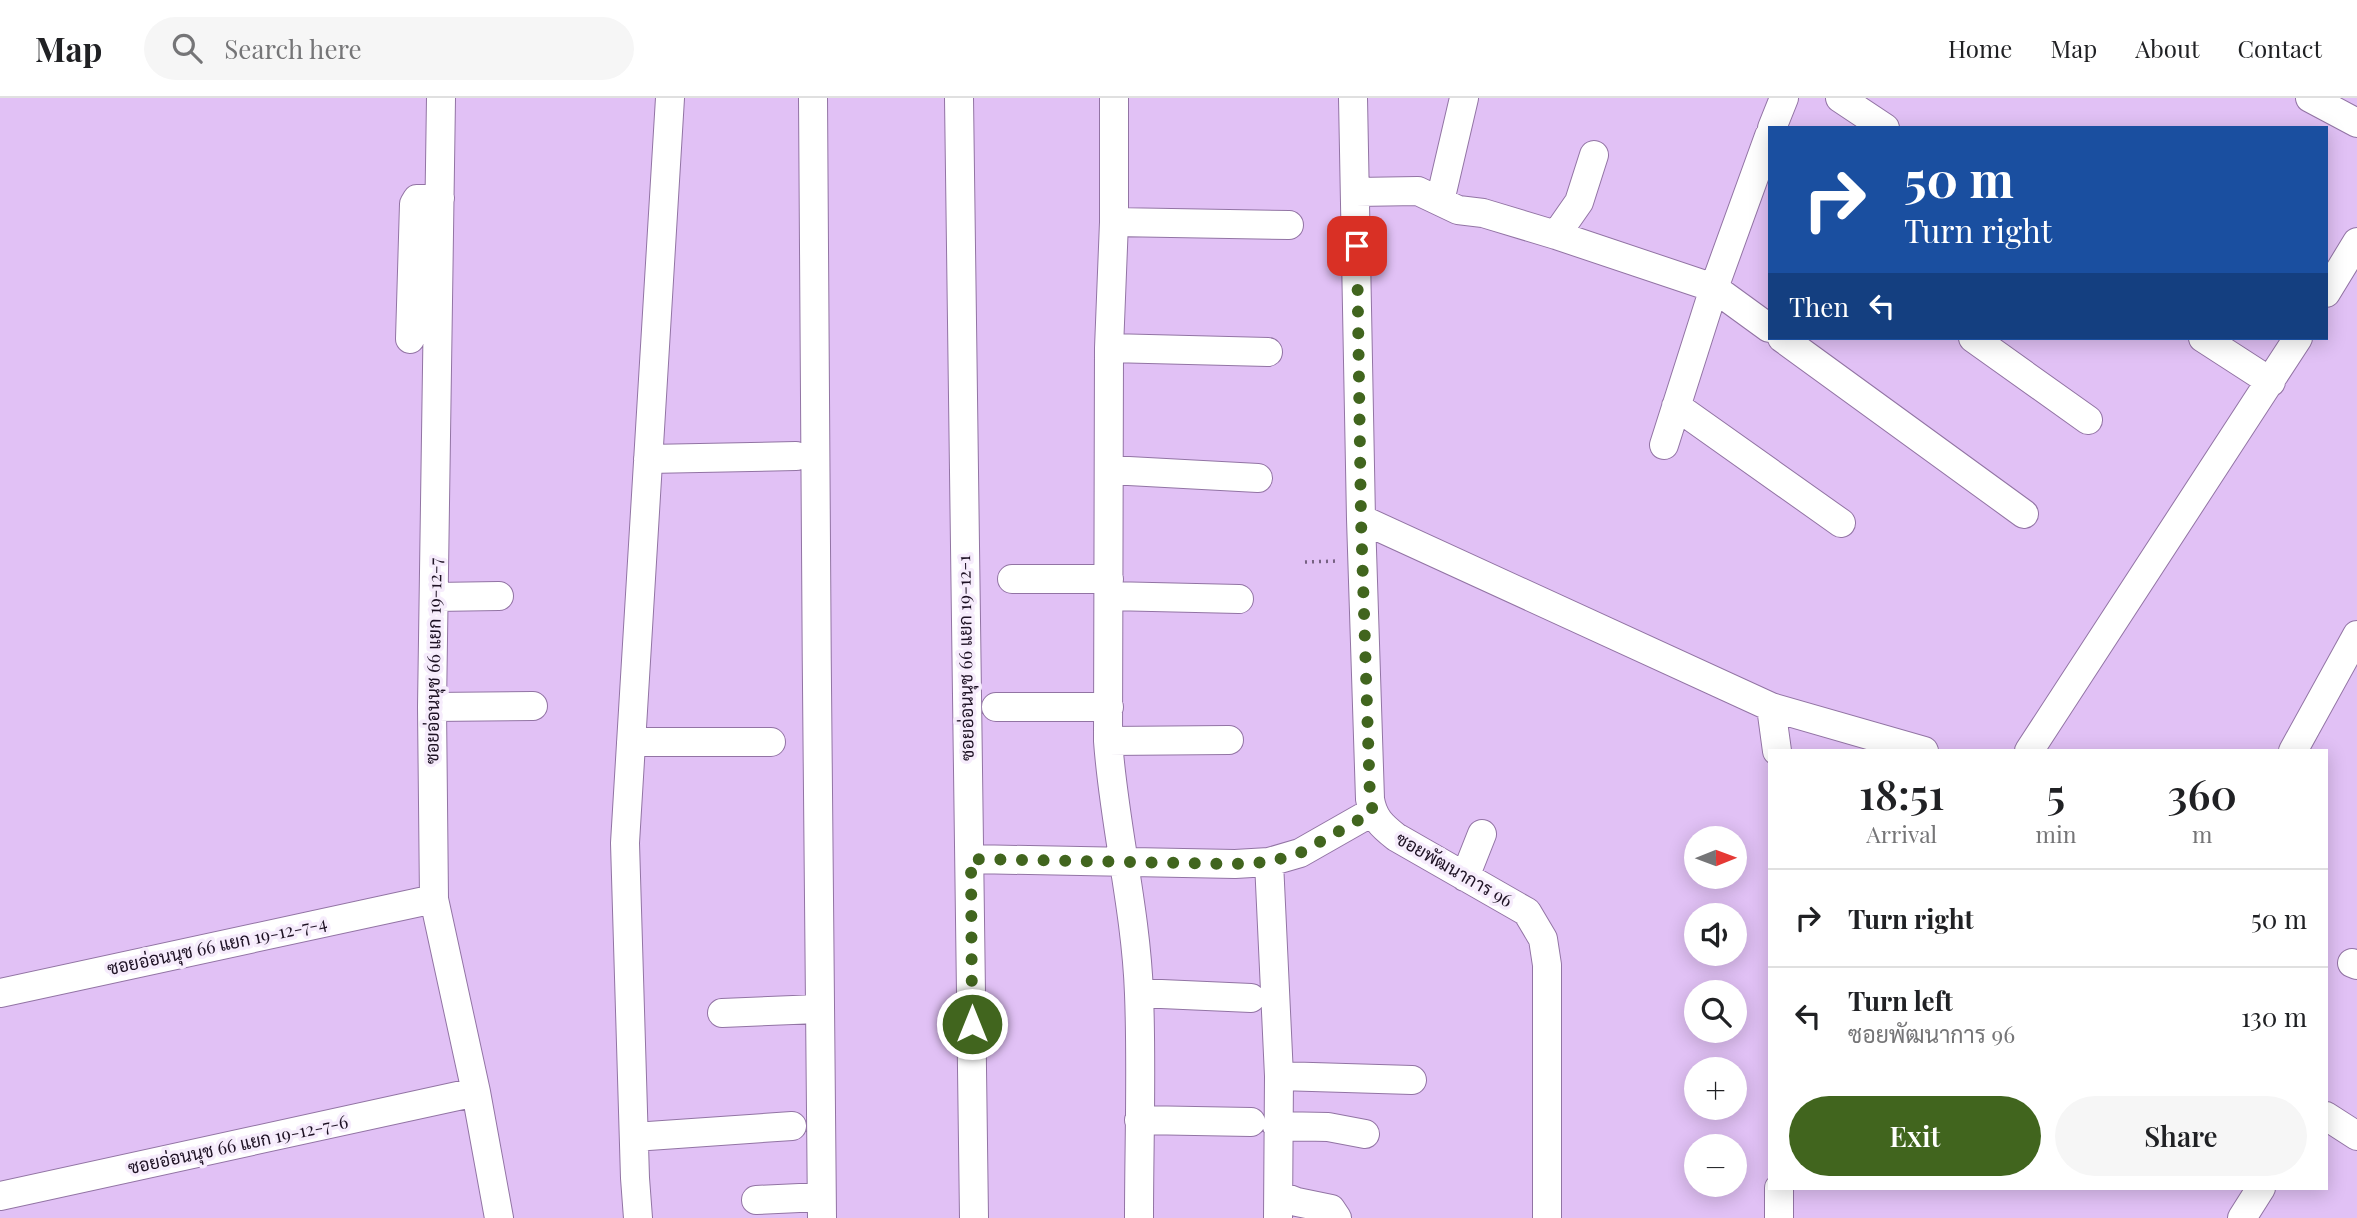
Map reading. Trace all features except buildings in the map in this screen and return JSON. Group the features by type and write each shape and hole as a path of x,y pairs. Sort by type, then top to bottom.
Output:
{"street":[{"name":"ซอยอ่อนนุช 66 แยก 19-12-7","path":"441,98 432,707 434,899 476,1091 499,1218"},
{"path":"638,1218 625,844 670,98"},
{"path":"755,1200 821,1207 813,98"},
{"name":"ซอยอ่อนนุช 66 แยก 19-12-1","path":"959,98 974,1218"},
{"path":"1114,98 1114,222 1109,348 1108,740 1139,993 1139,1218"},
{"path":"971,859 1125,863 1269,862 1300,853 1373,812 1370,799 1362,559 1353,98"},
{"path":"1440,201 1464,98"},
{"path":"1773,126 1784,98"},
{"path":"1840,98 1882,126"},
{"path":"2311,98 2357,123"},
{"path":"1664,445 1714,288 1761,187 1768,142"},
{"path":"1556,235 1579,202 1594,155"},
{"path":"1356,192 1418,191 1458,210 1483,213 1556,235 1714,288 1768,327"},
{"path":"410,339 414,204 421,198 440,198"},
{"path":"1114,222 1289,225"},
{"path":"2328,290 2357,242"},
{"path":"1785,340 2024,514"},
{"path":"1976,340 2088,420"},
{"path":"2206,340 2271,382"},
{"path":"2030,749 2297,340"},
{"path":"1109,348 1268,352"},
{"path":"1676,406 1841,523"},
{"path":"648,459 796,456"},
{"path":"1110,470 1258,478"},
{"path":"1361,519 1771,707 1917,749"},
{"path":"1012,579 1238,599"},
{"path":"435,597 499,596"},
{"path":"2294,749 2357,635"},
{"path":"432,707 533,706"},
{"path":"996,707 1109,707"},
{"path":"1771,707 1777,749"},
{"path":"1108,740 1229,740"},
{"path":"631,742 771,742"},
{"name":"ซอยพัฒนาการ 96","path":"1373,812 1381,825 1396,837 1527,912 1543,939 1547,965 1547,1218"},
{"path":"1465,877 1482,834"},
{"path":"1269,862 1279,1076 1264,1124 1278,1207 1297,1202 1331,1209 1337,1218"},
{"name":"ซอยอ่อนนุช 66 แยก 19-12-7-4","path":"0,993 434,899"},
{"path":"1139,993 1251,998"},
{"path":"722,1013 818,1009"},
{"path":"1279,1076 1412,1080"},
{"name":"ซอยอ่อนนุช 66 แยก 19-12-7-6","path":"0,1196 476,1091"},
{"path":"2328,1117 2357,1136"},
{"path":"1139,1120 1328,1127 1365,1134"},
{"path":"634,1137 792,1126"},
{"path":"1779,1190 1779,1218"},
{"path":"2242,1218 2260,1190"}],"path":[{"path":"1306,562 1362,559"}],"route":[{"path":"972,1024 971,859 1125,863 1269,862 1300,853 1373,812 1370,799 1362,559 1357,246"}]}
